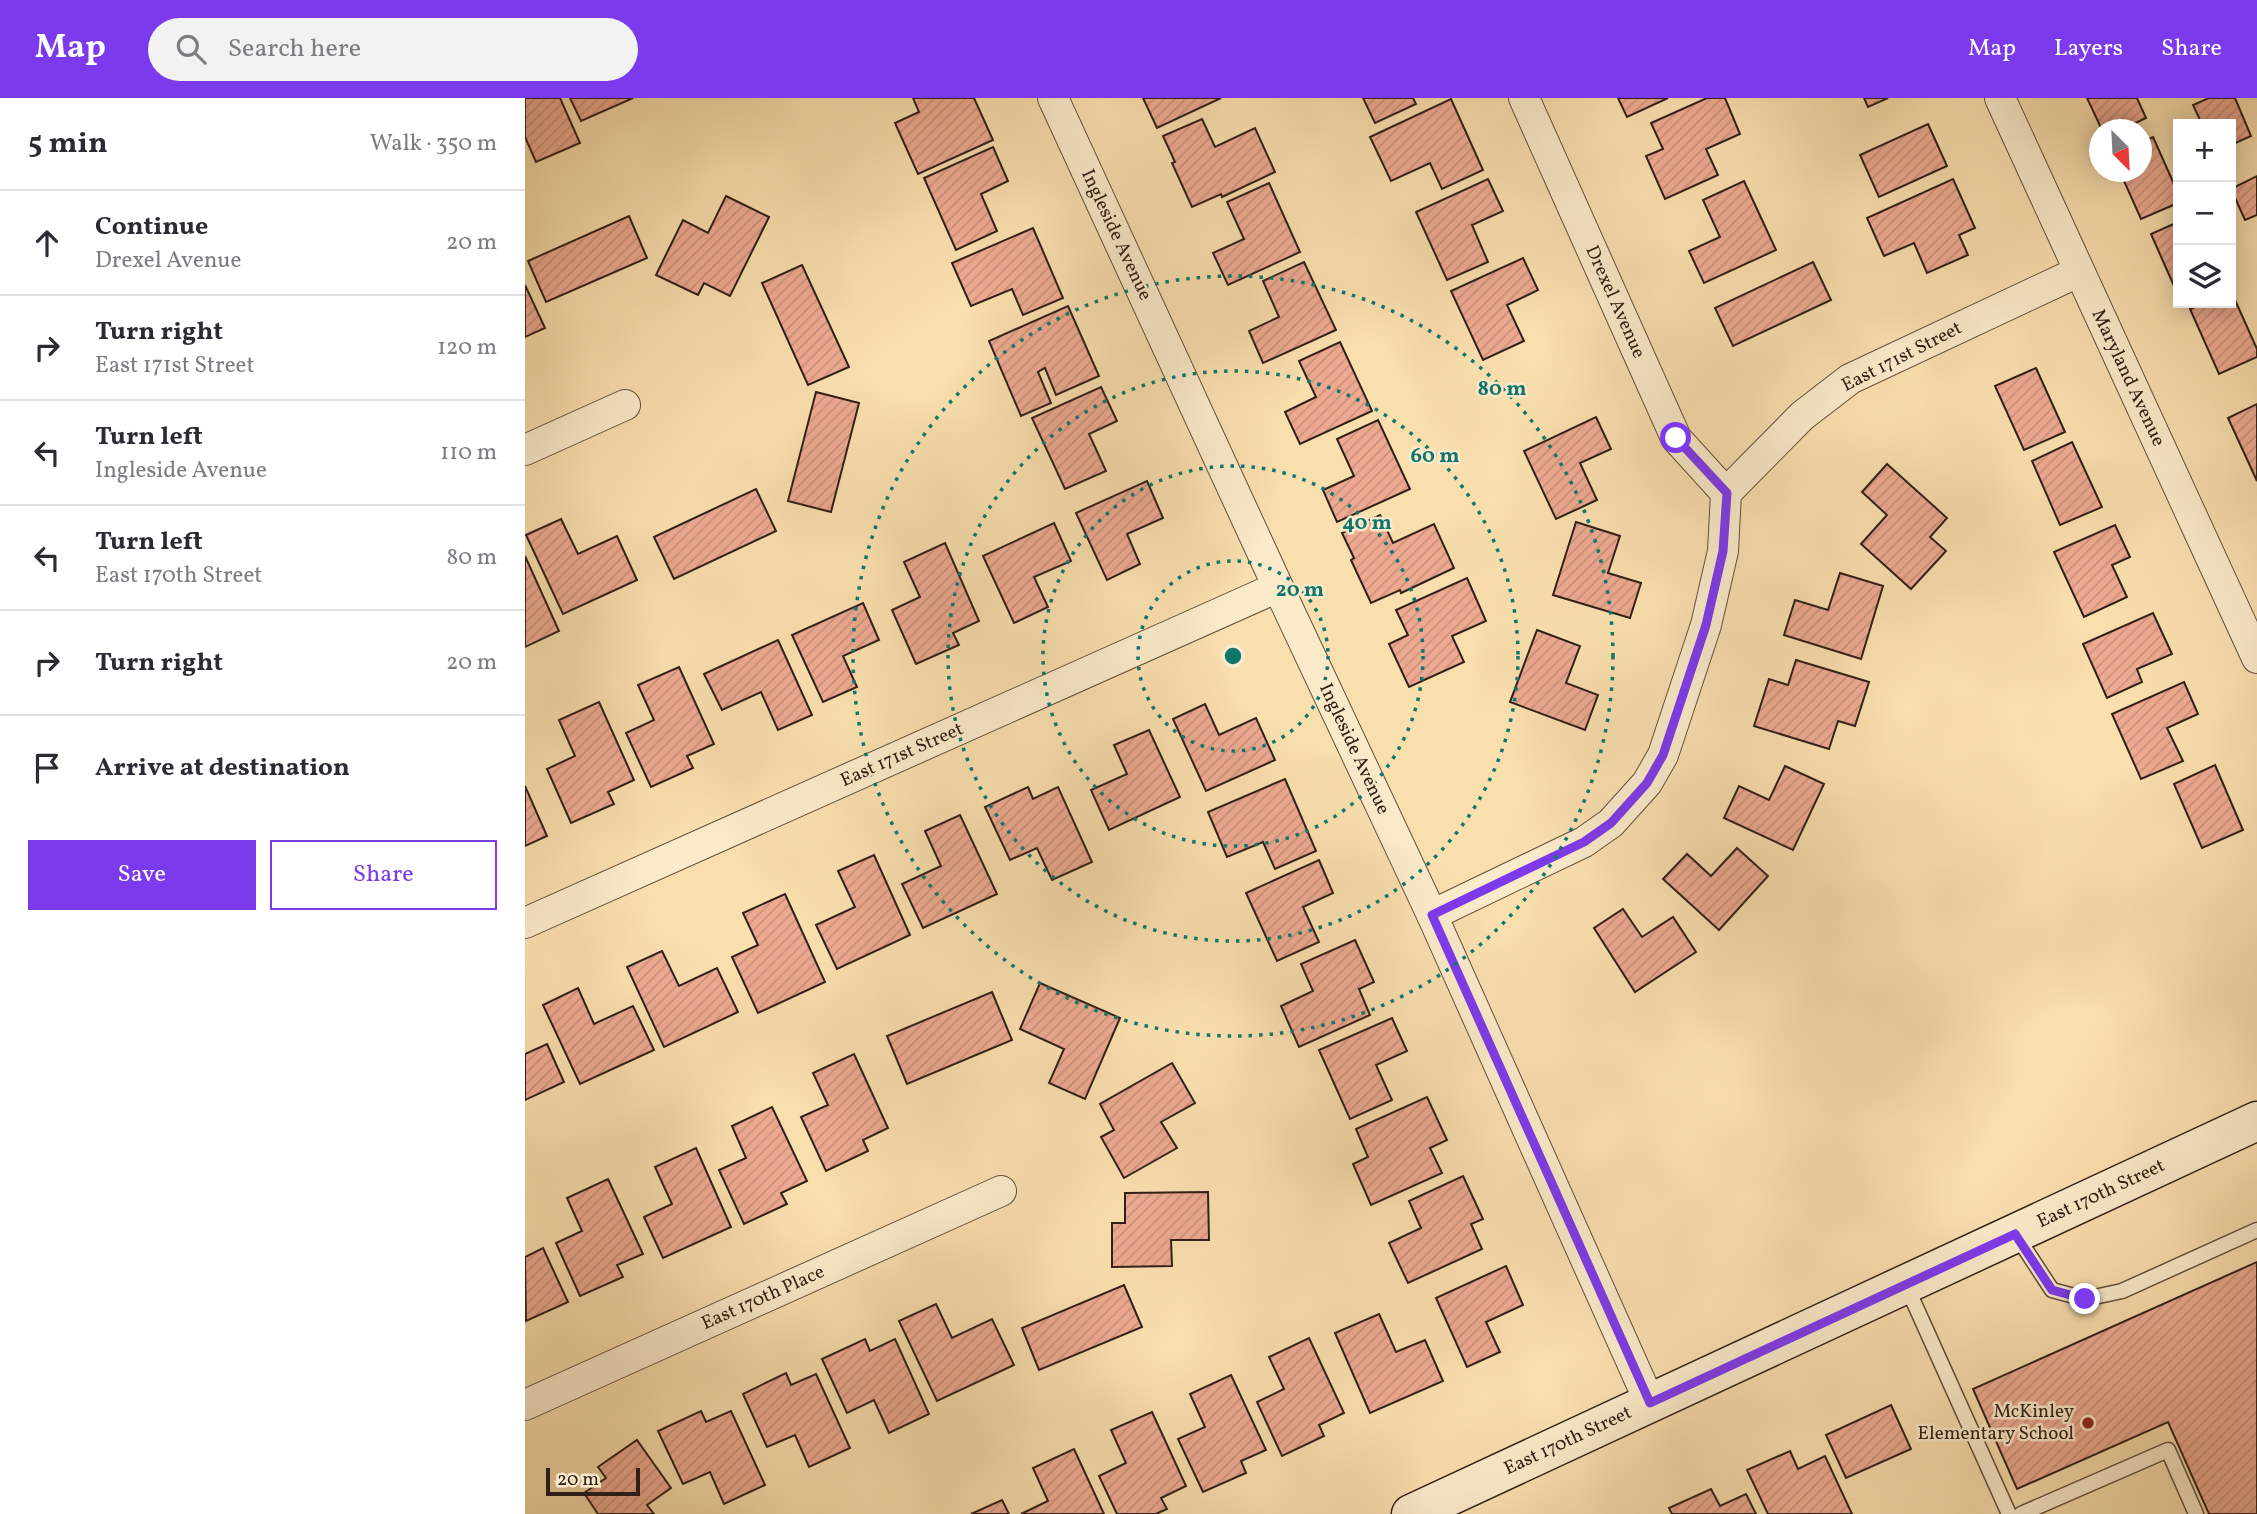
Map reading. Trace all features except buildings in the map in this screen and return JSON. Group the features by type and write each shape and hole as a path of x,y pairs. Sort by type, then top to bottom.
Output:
{"street":[{"name":"Ingleside Avenue","path":"1053,98 1432,915 1650,1403"},
{"name":"Drexel Avenue","path":"1524,98 1676,438 1727,493"},
{"name":"Maryland Avenue","path":"2000,98 2078,272 2246,606 2257,658"},
{"name":"East 171st Street","path":"1727,493 1803,416 1850,379 2078,272"},
{"path":"525,450 625,405"},
{"path":"1432,915 1584,842 1611,823 1647,783 1663,755 1706,625 1723,551 1727,493"},
{"name":"East 171st Street","path":"525,923 1278,587"},
{"name":"East 170th Street","path":"1411,1514 2257,1121"},
{"name":"East 170th Place","path":"525,1405 1001,1191"}],"lane":[{"path":"2015,1234 2052,1290 2085,1299 2122,1291 2257,1230"},
{"path":"1905,1284 2009,1514"},
{"path":"2021,1514 2168,1450 2196,1514"}],"place":[{"name":"McKinley Elementary School","path":"2088,1423"}],"route":[{"path":"1676,438 1727,493 1723,551 1706,625 1663,755 1647,783 1631,803 1611,823 1584,842 1432,915 1650,1403 2015,1234 2052,1290 2085,1299"}]}
